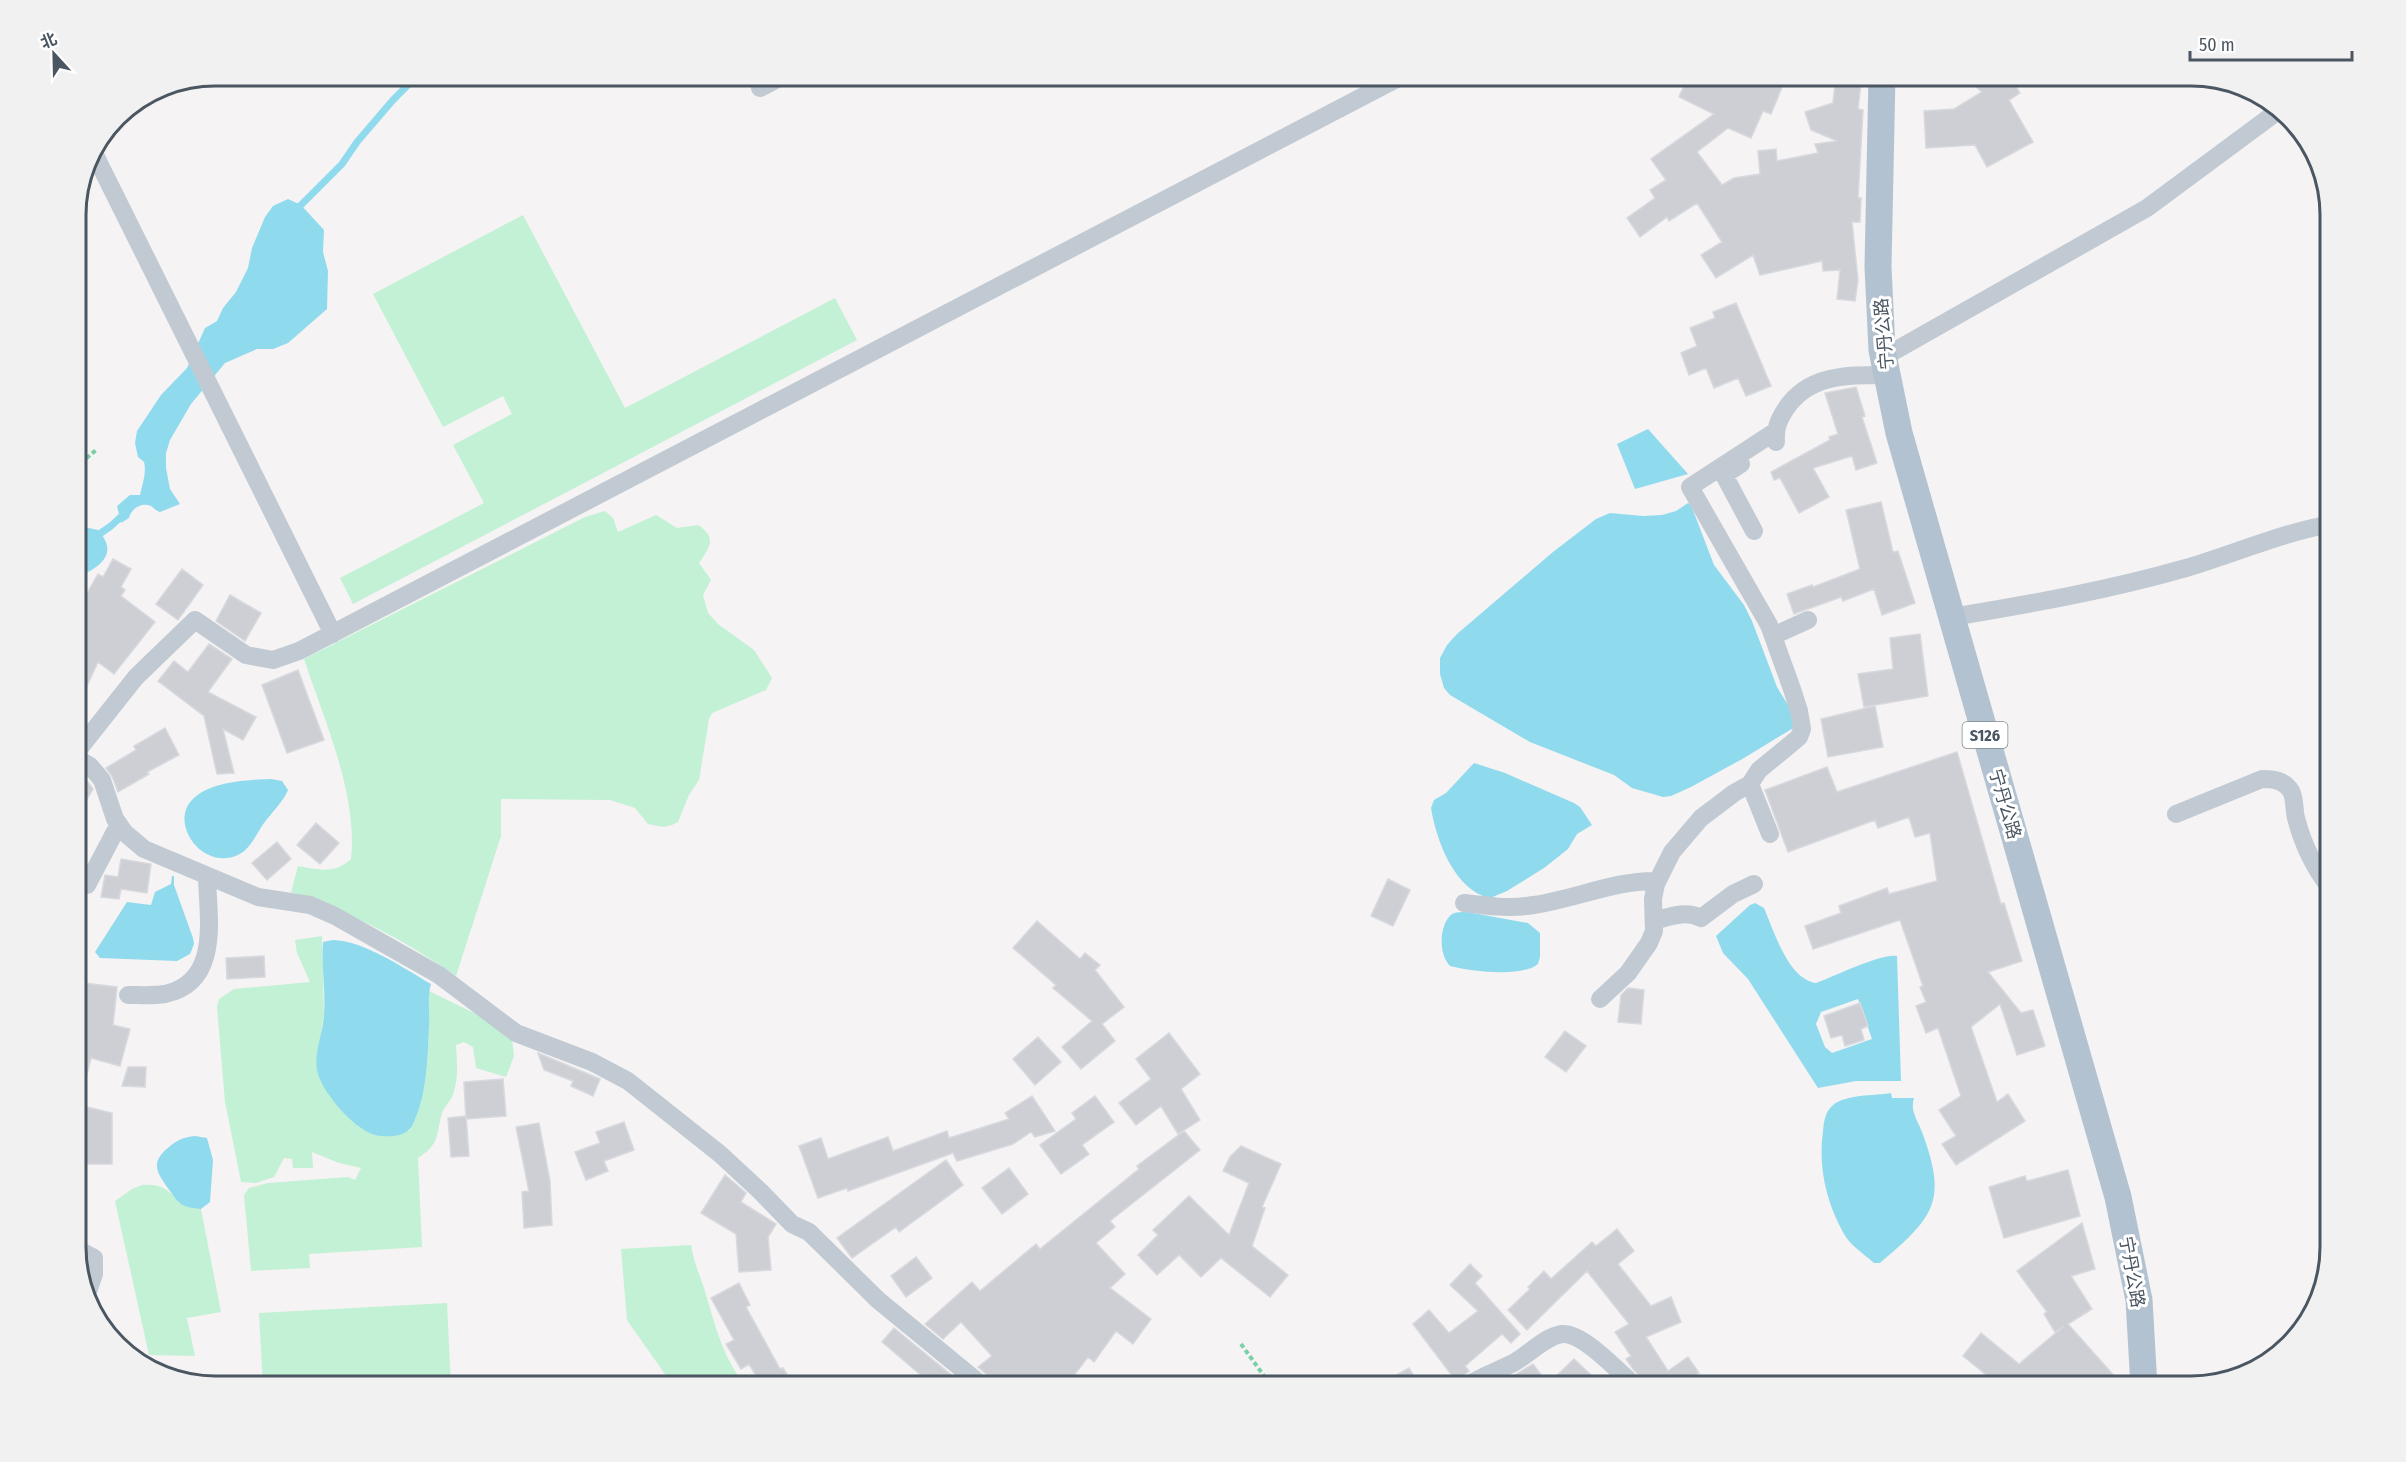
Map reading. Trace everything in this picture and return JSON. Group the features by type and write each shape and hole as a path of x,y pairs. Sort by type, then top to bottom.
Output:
{"main road":[{"name":"宁丹公路","path":"1882,86 1878,267 1885,366 1899,433 2118,1197 2139,1299 2143,1376"}],"street":[{"path":"760,88 764,86"},
{"path":"86,741 136,678 195,620 246,655 273,660 299,651 1383,86"},
{"path":"1754,531 1724,475 1776,442 1780,417 1789,404 1814,383 1885,366 2147,208 2273,115"},
{"path":"98,160 333,634"},
{"path":"1600,999 1628,973 1649,943 1654,932 1653,899 1657,881 1672,852 1701,818 1750,784 1759,770 1799,737 1802,729 1799,711 1773,636 1758,605 1690,487 1776,431"},
{"path":"1952,617 2060,599 2127,583 2187,568 2320,527"},
{"path":"1773,636 1808,620"},
{"path":"86,763 102,780 119,824 125,833 144,849 258,897 310,905 335,916 439,975 516,1033 592,1062 628,1081 720,1154 761,1191 792,1224 809,1232 878,1300 971,1376"},
{"path":"2175,814 2262,779 2273,779 2283,783 2291,792 2307,852 2320,872"},
{"path":"1750,784 1770,834"},
{"path":"86,885 119,824"},
{"path":"128,995 166,994 178,989 197,975 209,948 207,877"},
{"path":"1464,903 1496,908 1531,906 1629,883 1657,881"},
{"path":"1654,921 1679,914 1690,914 1701,918 1733,894 1754,884"},
{"path":"86,1254 94,1258 94,1274 91,1284"},
{"path":"1483,1376 1513,1363 1561,1334 1570,1335 1581,1341 1599,1353 1624,1376"}],"path":[{"path":"86,459 96,450"},
{"path":"1240,1344 1264,1376"}],"green space":[{"path":"523,215 625,408 835,298 857,340 353,604 340,578 484,503 453,445 512,414 503,396 443,427 373,294"},
{"path":"605,511 613,518 618,532 656,515 677,528 698,525 708,534 710,543 699,563 711,580 703,595 708,613 718,624 754,650 772,678 766,690 712,713 709,719 699,780 689,795 678,822 663,827 648,824 635,808 610,800 501,799 501,836 456,976 376,928 334,908 291,892 298,866 326,870 339,867 351,859 352,834 344,783 330,732 304,659 585,517"},
{"path":"322,936 324,1014 317,1071 342,1111 409,1131 416,1116 425,1082 429,991 480,1016 512,1039 514,1056 506,1077 476,1068 473,1047 464,1042 456,1045 456,1084 452,1097 442,1113 434,1143 418,1158 422,1247 309,1254 310,1268 251,1271 244,1195 249,1188 268,1183 348,1177 355,1180 361,1168 339,1163 312,1152 313,1168 293,1168 292,1159 284,1158 274,1177 256,1183 241,1182 225,1102 217,1007 219,999 234,989 310,982 297,953 295,940"},
{"path":"142,1185 161,1187 183,1203 201,1209 221,1312 187,1318 195,1356 149,1355 115,1201"},
{"path":"691,1245 720,1339 738,1376 666,1376 627,1320 621,1249"},
{"path":"447,1303 450,1376 262,1376 259,1313"}],"water":[{"path":"288,199 301,205 324,230 323,252 328,271 327,309 288,343 273,349 257,349 225,363 191,404 170,440 166,453 166,468 170,489 180,504 160,512 151,506 140,506 121,523 117,506 130,495 140,495 144,478 144,462 138,457 135,443 137,431 161,395 187,368 205,328 217,321 223,308 236,292 248,268 252,248 265,217 273,206"},
{"path":"1648,429 1688,474 1635,489 1617,444"},
{"path":"1688,503 1691,505 1714,565 1744,605 1752,621 1777,687 1796,718 1795,727 1691,787 1663,797 1632,788 1614,775 1530,742 1450,695 1444,688 1440,674 1440,658 1447,645 1553,552 1596,519 1610,513 1662,515 1676,511"},
{"path":"86,527 98,530 105,539 107,547 107,554 103,560 86,573"},
{"path":"1474,763 1505,773 1574,803 1580,807 1592,825 1577,834 1568,849 1544,868 1507,891 1490,898 1478,893 1457,875 1437,835 1431,808 1434,800 1446,793"},
{"path":"271,779 282,781 288,790 243,852 225,858 213,857 193,842 187,832 185,821 186,810 192,800 219,785"},
{"path":"172,876 174,876 174,885 193,938 194,944 190,954 177,961 100,958 95,952 127,902 151,905 155,892 171,884"},
{"path":"1755,903 1764,908 1783,953 1797,973 1806,980 1816,983 1880,958 1897,956 1901,1081 1856,1081 1818,1088 1748,979 1723,953 1716,936","holes":["1858,999 1872,1039 1832,1053 1825,1047 1816,1024 1821,1012"]},
{"path":"1467,912 1528,923 1540,933 1538,964 1520,971 1508,972 1470,970 1450,966 1443,954 1442,932 1452,914"},
{"path":"333,940 371,950 431,984 424,1089 418,1113 411,1128 400,1135 381,1136 362,1128 342,1111 320,1079 316,1063 324,1015 323,942"},
{"path":"1891,1093 1892,1098 1914,1098 1913,1111 1930,1156 1934,1192 1931,1206 1924,1220 1880,1263 1874,1263 1853,1246 1832,1209 1823,1171 1824,1120 1828,1111 1839,1101 1853,1097"},
{"path":"195,1136 207,1138 213,1160 210,1202 201,1209 187,1207 179,1202 157,1168 159,1158 169,1147 181,1139"}],"building":[{"path":"1684,86 1782,86 1771,114 1763,111 1751,138 1728,128 1697,152 1722,185 1734,178 1760,174 1758,151 1776,149 1777,161 1818,153 1815,144 1837,141 1811,130 1805,112 1833,103 1835,86 1861,86 1858,109 1863,110 1858,198 1861,198 1860,222 1852,222 1858,280 1855,301 1837,299 1840,270 1823,271 1822,261 1760,275 1753,255 1716,278 1701,255 1722,242 1697,203 1669,221 1667,217 1640,237 1627,218 1655,198 1650,190 1666,180 1651,159 1714,114 1679,97"},
{"path":"1975,86 2016,86 2020,93 2009,100 2033,142 1987,167 1975,145 1926,148 1924,111 1954,109 1982,92"},
{"path":"1736,303 1771,386 1746,396 1738,378 1714,388 1706,368 1689,375 1681,353 1697,346 1690,328 1715,318 1713,312"},
{"path":"1856,387 1865,416 1862,417 1877,463 1856,470 1852,456 1813,468 1829,497 1799,513 1780,478 1774,480 1771,472 1830,440 1829,437 1838,434 1825,393"},
{"path":"1881,502 1893,552 1898,551 1915,603 1882,615 1874,589 1843,601 1841,597 1794,614 1787,594 1812,585 1813,587 1860,569 1846,510"},
{"path":"113,559 131,569 121,587 125,590 121,596 155,622 114,674 98,662 86,688 86,595 98,574 103,577"},
{"path":"182,569 203,585 178,620 156,604"},
{"path":"230,595 261,613 245,641 216,621"},
{"path":"1920,634 1928,696 1864,707 1858,674 1893,669 1890,638"},
{"path":"209,644 232,659 208,692 256,717 243,740 223,729 234,773 217,774 204,716 158,681 174,661 188,672"},
{"path":"298,670 324,740 287,753 262,685"},
{"path":"1875,706 1883,747 1828,757 1821,719"},
{"path":"165,728 179,755 147,772 149,774 118,792 106,768 136,750 134,746"},
{"path":"1957,752 2001,904 2004,903 2022,961 1988,972 2021,1013 2033,1010 2045,1046 2017,1055 2000,1004 1971,1027 1997,1102 2008,1094 2025,1121 1956,1165 1942,1144 1956,1136 1939,1110 1961,1096 1938,1028 1926,1033 1916,1006 1926,1002 1920,987 1923,986 1900,920 1813,949 1805,926 1841,913 1839,906 1887,888 1889,894 1937,881 1930,833 1915,837 1909,817 1878,828 1875,820 1788,852 1765,790 1827,767 1837,792"},
{"path":"86,779 93,789 86,801"},
{"path":"316,823 339,843 320,864 297,845"},
{"path":"277,842 291,859 267,880 252,863"},
{"path":"121,859 151,864 147,893 121,889 119,899 101,897 105,875 118,877"},
{"path":"1388,879 1410,890 1393,926 1371,916"},
{"path":"1037,921 1080,959 1085,953 1100,965 1095,970 1124,1007 1102,1024 1115,1041 1081,1069 1062,1047 1092,1021 1053,988 1056,985 1013,948"},
{"path":"264,956 265,977 227,979 226,958"},
{"path":"86,983 117,987 113,1025 130,1029 120,1066 91,1058 86,1078"},
{"path":"1628,988 1644,990 1641,1024 1618,1022 1621,995"},
{"path":"1860,1003 1868,1026 1861,1029 1864,1040 1845,1046 1842,1035 1831,1038 1824,1016"},
{"path":"1565,1031 1586,1046 1566,1072 1545,1057"},
{"path":"1169,1033 1200,1074 1181,1089 1200,1120 1178,1134 1161,1106 1136,1125 1119,1103 1151,1079 1136,1059"},
{"path":"1038,1037 1061,1062 1035,1085 1013,1059"},
{"path":"538,1053 600,1079 593,1096 571,1086 573,1081 544,1070"},
{"path":"128,1067 146,1067 145,1087 122,1086"},
{"path":"503,1079 506,1116 466,1119 464,1082"},
{"path":"1032,1096 1055,1131 1035,1137 1031,1132 1013,1144 957,1161 953,1153 848,1191 847,1188 818,1198 799,1146 821,1138 828,1159 888,1137 893,1151 947,1131 949,1138 1009,1119 1005,1113"},
{"path":"1095,1096 1114,1122 1082,1145 1089,1154 1061,1174 1040,1145 1076,1119 1072,1113"},
{"path":"86,1107 112,1113 112,1164 86,1164"},
{"path":"466,1116 469,1156 451,1157 448,1118"},
{"path":"624,1122 634,1150 604,1161 608,1171 586,1180 575,1152 600,1143 596,1132"},
{"path":"539,1123 550,1181 552,1225 524,1228 522,1192 529,1191 516,1127"},
{"path":"1184,1131 1200,1150 1110,1221 1115,1227 1096,1243 1125,1274 1110,1288 1151,1319 1133,1344 1116,1331 1094,1362 1088,1357 1073,1376 988,1376 978,1367 992,1356 961,1322 943,1339 925,1324 972,1282 980,1291 1036,1244 1040,1249 1139,1169 1137,1166"},
{"path":"1241,1146 1281,1164 1262,1207 1265,1208 1252,1246 1288,1275 1270,1297 1221,1258 1201,1277 1179,1255 1157,1275 1138,1255 1158,1235 1153,1230 1189,1196 1229,1235 1249,1183 1223,1171 1230,1157"},
{"path":"946,1160 963,1185 899,1232 896,1227 852,1258 837,1238"},
{"path":"1009,1168 1028,1194 1002,1214 982,1188"},
{"path":"2068,1170 2080,1216 2004,1238 1989,1187 2025,1176 2027,1181"},
{"path":"725,1175 746,1193 741,1202 776,1224 768,1237 771,1270 739,1272 736,1234 701,1213"},
{"path":"2082,1223 2095,1269 2071,1276 2092,1309 2068,1324 2114,1376 1988,1376 1963,1356 1981,1333 2019,1364 2064,1326 2055,1332 2044,1314 2047,1312 2017,1271"},
{"path":"1617,1229 1634,1251 1618,1264 1651,1306 1671,1297 1681,1322 1646,1337 1668,1371 1688,1357 1699,1373 1695,1376 1640,1376 1626,1359 1631,1356 1615,1332 1629,1324 1587,1271 1527,1330 1508,1310 1530,1289 1528,1287 1544,1271 1551,1279 1592,1242 1596,1246"},
{"path":"916,1257 932,1278 906,1297 891,1276"},
{"path":"1470,1264 1482,1276 1475,1283 1520,1334 1511,1343 1502,1334 1465,1366 1469,1371 1462,1376 1452,1376 1413,1324 1429,1310 1449,1333 1478,1311 1450,1285"},
{"path":"739,1283 750,1305 746,1307 780,1369 783,1368 788,1376 756,1376 749,1364 741,1369 726,1344 734,1340 711,1298"},
{"path":"894,1328 953,1376 922,1376 882,1342"},
{"path":"1574,1359 1591,1375 1590,1376 1556,1376"},
{"path":"1533,1364 1542,1376 1515,1375"},
{"path":"1409,1368 1414,1376 1395,1376"}],"waterway":[{"path":"295,211 342,164 357,142 407,86"},
{"path":"95,537 126,512"}]}
